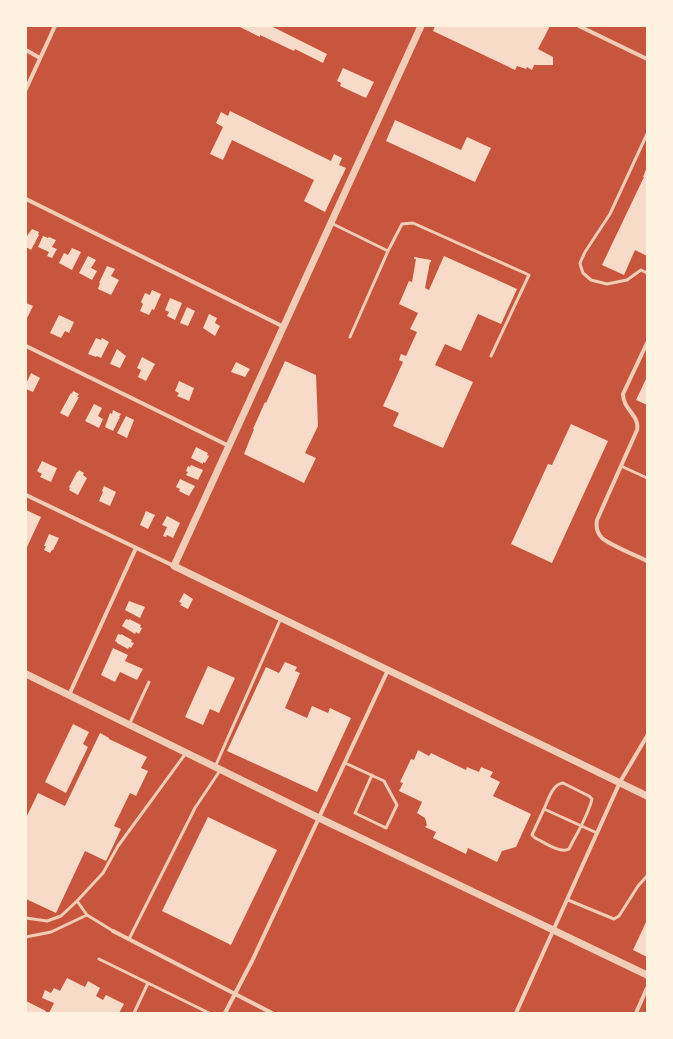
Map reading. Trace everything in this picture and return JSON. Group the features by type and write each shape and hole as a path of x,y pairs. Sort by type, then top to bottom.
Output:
{"street":[{"path":"26,89 55,26"},
{"path":"174,566 421,26"},
{"path":"579,26 646,59"},
{"path":"26,50 40,58"},
{"path":"26,199 284,327"},
{"path":"647,343 624,394 623,401 636,419 638,426 637,430 597,520 600,536 604,540 647,561"},
{"path":"26,346 229,446"},
{"path":"26,495 647,796"},
{"path":"69,695 136,548"},
{"path":"225,1013 252,961 388,670"},
{"path":"26,674 319,818 647,976"},
{"path":"516,1013 554,932 620,782 647,736"},
{"path":"113,931 272,1013"},
{"path":"636,1013 647,988"}],"lane":[{"path":"646,59 647,53"},
{"path":"647,134 610,214 585,252 580,263 580,267 583,273 591,280 607,284 627,280 641,270 647,273"},
{"path":"331,223 388,251"},
{"path":"350,337 388,251 402,224 413,223 529,275 491,356"},
{"path":"621,466 647,478"},
{"path":"129,939 195,808 218,768 281,618"},
{"path":"129,725 149,682"},
{"path":"26,918 47,920 62,916 77,901 103,873 118,846 186,753"},
{"path":"345,763 372,775 384,781 397,804 386,828 355,813 372,775"},
{"path":"563,783 592,799 569,849 565,851 535,838 532,835 544,809 554,788 563,783"},
{"path":"544,809 597,833"},
{"path":"568,900 614,919 618,916 638,886 647,876"},
{"path":"77,901 87,915 113,931"},
{"path":"26,937 51,932 87,915"},
{"path":"99,960 209,1013"},
{"path":"134,1013 148,983"}],"building":[{"path":"238,26 271,26 327,54 323,63 295,49 294,51"},
{"path":"435,26 550,26 538,49 553,57 553,65 534,65 532,70 527,67 526,69 517,66 515,70 433,31"},
{"path":"343,68 374,82 366,98 340,86 341,83 337,81"},
{"path":"230,111 331,161 334,154 342,158 339,165 346,168 325,212 304,201 314,180 232,140 223,160 210,154 223,127 216,123 221,112 228,116"},
{"path":"395,120 461,150 467,137 491,148 475,182 386,141"},
{"path":"647,167 647,256 635,250 624,275 602,265 644,177"},
{"path":"32,229 39,232 39,235 31,250 26,247 26,235 27,236"},
{"path":"43,236 56,240 52,247 57,249 52,258 47,256 49,252 38,247"},
{"path":"72,248 81,252 72,270 59,263 64,253 68,255"},
{"path":"88,256 96,260 91,268 97,271 92,280 79,273"},
{"path":"444,256 517,289 501,324 478,314 461,351 445,344 435,365 473,382 443,448 393,426 399,413 383,406 403,362 399,360 401,354 406,356 417,332 410,329 418,313 399,304 409,281 412,282 416,259 414,259 414,257 431,260 425,288 429,290"},
{"path":"107,266 115,269 111,276 119,280 111,295 98,289 99,283"},
{"path":"152,290 161,294 154,310 152,309 149,315 140,311 143,304 141,302 145,293 150,295"},
{"path":"170,298 182,303 175,320 167,316 169,312 165,310"},
{"path":"26,303 33,306 26,320"},
{"path":"187,307 195,311 188,326 180,323"},
{"path":"209,314 217,318 215,323 220,326 215,336 203,328"},
{"path":"59,315 74,322 69,333 65,331 61,338 50,333"},
{"path":"96,338 101,340 102,338 109,342 101,358 88,354"},
{"path":"117,349 126,356 120,368 110,364"},
{"path":"142,357 155,364 146,381 138,377 141,370 137,368"},
{"path":"285,361 316,375 318,426 305,453 316,458 304,483 244,454 253,429"},
{"path":"236,362 250,369 245,377 231,372"},
{"path":"31,373 40,378 33,392 26,389 26,384"},
{"path":"647,377 647,405 636,400"},
{"path":"179,381 194,388 189,401 177,396 179,393 175,391"},
{"path":"73,391 79,394 77,397 79,397 68,417 60,413"},
{"path":"94,404 102,408 98,416 103,419 99,428 85,421"},
{"path":"113,410 121,414 113,431 105,427 110,413 112,414"},
{"path":"126,416 134,420 127,438 117,433"},
{"path":"571,424 608,441 552,563 511,544 548,464 552,465"},
{"path":"196,447 208,453 207,455 209,456 203,464 191,458"},
{"path":"42,461 57,468 51,482 40,477 42,474 37,471"},
{"path":"191,465 203,470 198,480 186,475 188,472 186,471 188,466 190,467"},
{"path":"79,470 84,473 83,475 87,478 78,495 69,490 69,487"},
{"path":"180,479 195,486 189,496 179,491 180,489 176,487"},
{"path":"104,486 116,492 110,506 99,501"},
{"path":"26,510 41,517 26,549"},
{"path":"146,511 155,515 148,529 140,525"},
{"path":"167,516 180,523 173,538 167,535 166,537 163,536 167,527 162,525"},
{"path":"49,534 59,538 50,553 44,550"},
{"path":"184,593 193,599 188,609 180,605 182,603 179,602"},
{"path":"129,601 145,607 140,618 125,610"},
{"path":"126,619 141,625 140,627 142,628 139,634 136,632 135,634 122,626"},
{"path":"118,634 132,640 131,642 134,643 131,648 129,647 128,649 115,641"},
{"path":"113,648 128,655 125,661 143,669 137,680 120,672 115,682 101,675"},
{"path":"285,662 297,667 295,671 300,673 285,708 307,718 312,706 328,713 330,708 351,718 317,792 227,751 266,667 279,673"},
{"path":"208,666 235,678 219,713 210,709 203,725 185,717"},
{"path":"73,724 89,732 83,744 88,747 66,793 45,782"},
{"path":"100,733 109,739 147,757 141,768 148,771 136,796 130,793 114,826 121,829 106,861 85,851 56,913 26,899 26,818 38,793 65,806"},
{"path":"418,750 429,756 431,753 466,770 467,767 479,772 481,767 493,772 490,777 500,782 493,796 531,814 516,847 502,851 497,862 468,848 466,854 433,838 436,832 425,827 427,825 425,818 417,813 422,802 399,791 403,783 400,782 411,759 414,760"},
{"path":"208,817 277,850 231,945 162,911"},
{"path":"647,920 647,957 633,950"},
{"path":"67,978 85,987 88,981 100,988 96,996 103,1000 106,995 124,1004 119,1013 49,1013 54,1003 42,998 45,990 51,993 54,988 60,991"},
{"path":"26,1001 46,1011 45,1013 26,1013"}]}
